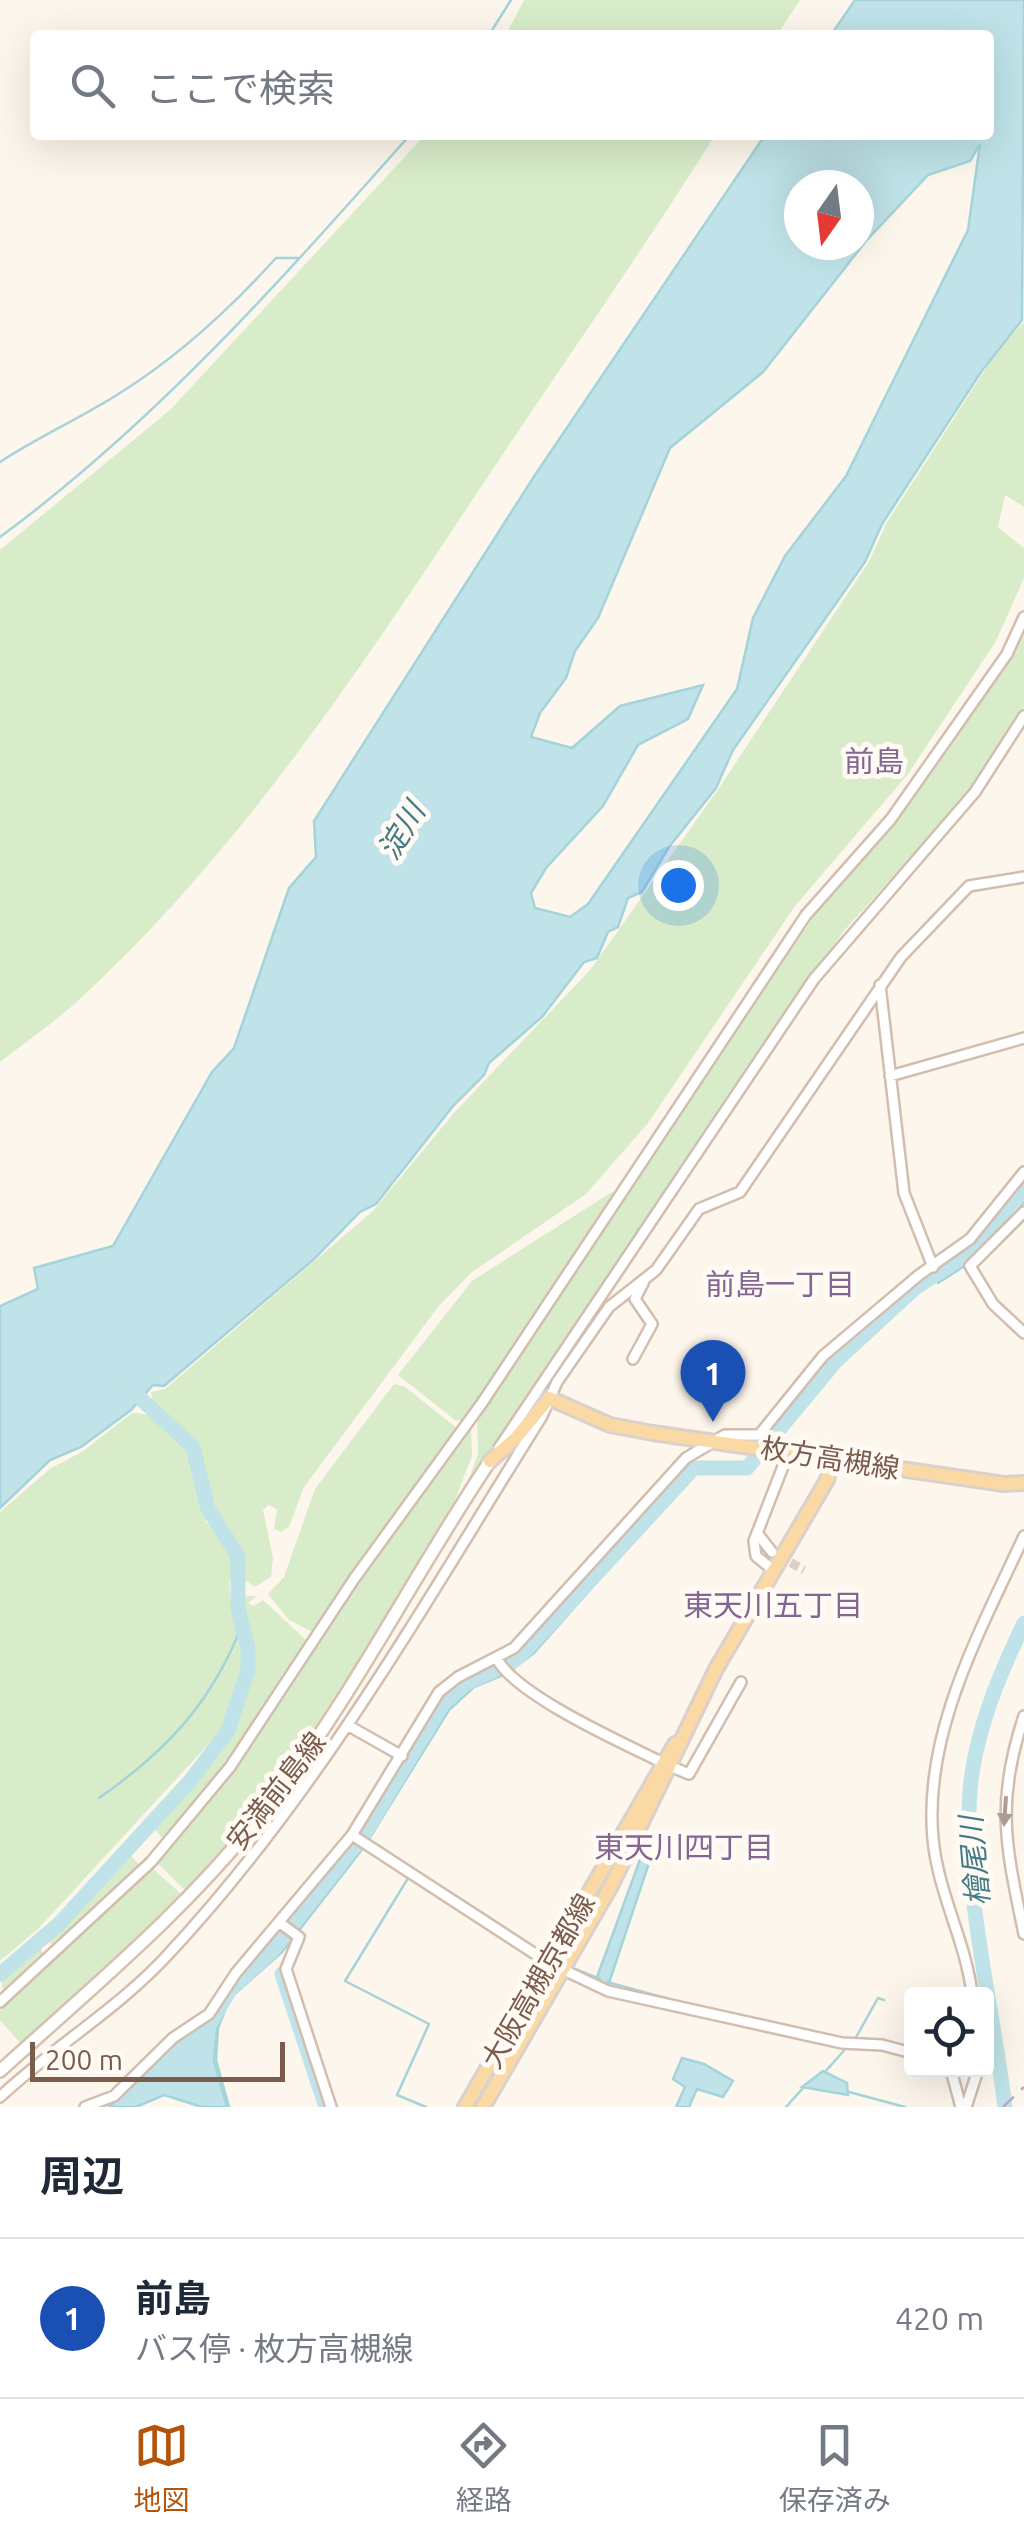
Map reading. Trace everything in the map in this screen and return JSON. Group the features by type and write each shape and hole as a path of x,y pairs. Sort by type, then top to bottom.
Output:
{"main road":[{"path":"490,1461 516,1438 548,1398"},
{"name":"枚方高槻線","path":"548,1398 610,1425 1004,1484 1024,1482"},
{"name":"大阪高槻京都線","path":"483,2107 562,1970 702,1699 827,1480 832,1460"},
{"name":"安満前島線","path":"0,2071 139,1950 270,1804 324,1730 490,1461"},
{"name":"大阪高槻京都線","path":"465,2107 668,1765"}],"street":[{"path":"0,2002 151,1862 230,1767 354,1579 482,1403 806,914 891,820 1007,654 1024,617"},
{"path":"490,1461 814,979 975,792 1024,716"},
{"path":"608,1307 664,1260 699,1208 740,1192 880,985 969,886 1024,878"},
{"path":"880,985 904,1193 932,1266"},
{"path":"890,1076 1024,1038"},
{"path":"86,2107 114,2096 173,2038 209,2014 236,1973 282,1924 352,1834 439,1692 458,1676 497,1659 531,1632 686,1458 729,1434 753,1436 763,1432 823,1356 970,1239 1024,1172"},
{"path":"1024,1212 970,1266 993,1304 1024,1333"},
{"path":"970,1239 984,1252"},
{"path":"0,2097 158,1964 287,1815 349,1726 542,1416 548,1398 608,1307 621,1268"},
{"path":"633,1359 652,1324 635,1299 645,1278"},
{"path":"763,1432 786,1450 757,1533 756,1556 773,1570"},
{"path":"757,1533 772,1552"},
{"path":"970,1987 933,1839 934,1780 955,1692 1024,1536"},
{"path":"497,1659 505,1674 688,1774 741,1682"},
{"path":"1024,1716 1008,1765 1003,1836 1024,1934"},
{"path":"349,1726 402,1756"},
{"path":"352,1834 562,1970 644,2001 904,2052"},
{"path":"282,1924 299,1937 286,1969 331,2107"},
{"path":"953,2077 964,2107"},
{"path":"964,2107 975,2077"}],"green space":[{"path":"524,0 800,0 780,30 509,30"},
{"path":"420,140 712,140 427,568 292,761 193,883 139,941 73,1005 0,1062 0,550 170,410"},
{"path":"1024,322 1024,507 1005,495 998,527 1024,548 1024,578 996,641 908,774 795,906 648,1123 586,1194 471,1273 438,1307 304,1487 289,1527 281,1532 274,1529 277,1509 269,1505 263,1510 273,1558 271,1577 255,1587 244,1579 242,1559 213,1511 197,1445 156,1405 151,1392 165,1389 373,1211 453,1114 591,969 719,788 870,560 886,524 997,351"},
{"path":"1024,625 1024,707 974,786 843,932 522,1402 463,1496 478,1453 477,1415 821,906 906,807 957,737"},
{"path":"612,1192 617,1193 465,1421 455,1420 398,1375 472,1281"},
{"path":"394,1384 405,1387 458,1429 313,1632 289,1620 268,1594 284,1577 315,1489"},
{"path":"132,1413 145,1414 168,1426 193,1458 201,1482 206,1522 226,1544 235,1563 237,1572 229,1582 230,1593 248,1663 236,1682 226,1725 38,1929 0,1961 0,1512 51,1468 82,1452"},
{"path":"471,1425 472,1456 448,1518 323,1723 277,1788 186,1891 156,1862 221,1788 328,1625"},
{"path":"257,1596 248,1603 253,1606 263,1600 307,1641 235,1754 164,1840 154,1829 216,1753 246,1696 252,1666 250,1635 238,1604 240,1597"},
{"path":"129,1854 140,1865 62,1940 59,1937 52,1944 46,1941"},
{"path":"150,1866 182,1895 21,2044 0,2020 0,2007"},
{"path":"39,1945 44,1955 4,1994 0,1977"}],"water":[{"name":"淀川","path":"855,0 1024,0 1022,320 981,372 882,524 865,562 733,750 716,788 669,847 642,892 628,898 618,927 608,932 597,958 584,962 542,1017 489,1063 484,1075 453,1106 376,1204 360,1212 313,1260 164,1386 153,1385 131,1410 81,1447 50,1460 0,1508 0,1306 38,1289 34,1268 113,1246 212,1072 234,1048 289,888 316,857 314,821 535,475 762,140 994,140 994,30 834,30","holes":["980,144 968,230 846,476 785,556 753,618 737,689 588,904 570,917 535,908 531,893 546,868 603,806 638,745 688,719 703,685 620,706 572,748 531,737 540,713 566,678 575,651 598,618 670,448 763,372 851,260 784,260 784,170 874,170 874,232 928,175 970,161"]},
{"path":"642,1854 649,1863 608,1986 596,1980"},
{"path":"212,2017 218,2019 214,2061 227,2107 202,2107 164,2095 136,2107 109,2107 180,2038"},
{"path":"682,2058 704,2064 733,2081 723,2097 697,2089 689,2107 676,2107 685,2087 673,2079"},
{"path":"823,2071 847,2083 848,2095 802,2087"}],"waterway":[{"path":"492,30 511,0"},
{"path":"0,537 57,493 164,398 265,295 405,140"},
{"path":"0,462 163,364 222,314 276,258 298,258"},
{"path":"205,2032 231,1988 270,1953 364,1834 442,1705 463,1685 513,1661 528,1648 694,1468 747,1468 836,1361 915,1288 973,1250 1024,1188"},
{"path":"1010,1220 1024,1202"},
{"path":"938,1283 966,1265"},
{"path":"844,1333 913,1273"},
{"path":"0,1974 59,1924 190,1781 228,1731 248,1669 248,1649 238,1609 238,1556 208,1509 193,1447 128,1387"},
{"path":"510,1671 534,1653 628,1547"},
{"path":"99,1798 146,1762 185,1722 217,1677 243,1623"},
{"name":"檜尾川","path":"1005,2107 973,1896 969,1812 980,1734 1024,1623"},
{"path":"229,2107 216,2060 218,2028 230,1998 282,1952 364,1847 449,1710 474,1687 503,1675"},
{"path":"375,1843 404,1863"},
{"path":"410,1875 345,1981 429,2024 397,2095 426,2107"},
{"path":"476,1910 545,1954"},
{"path":"570,1967 600,1979"},
{"path":"282,1974 326,2107"},
{"path":"607,1982 691,2005"},
{"path":"855,2039 878,1998 884,2000"},
{"path":"703,2008 847,2039"},
{"path":"825,2072 847,2047"},
{"path":"786,2107 803,2088"},
{"path":"849,2092 905,2107"}],"tunnel":[{"path":"779,1556 804,1570"}],"railway":[{"path":"1003,2107 1024,2087"}],"place":[{"name":"前島","path":"713,1422"}],"district":[{"name":"前島","path":"874,762"},
{"name":"前島一丁目","path":"780,1285"},
{"name":"東天川五丁目","path":"773,1606"},
{"name":"東天川四丁目","path":"684,1848"}]}
